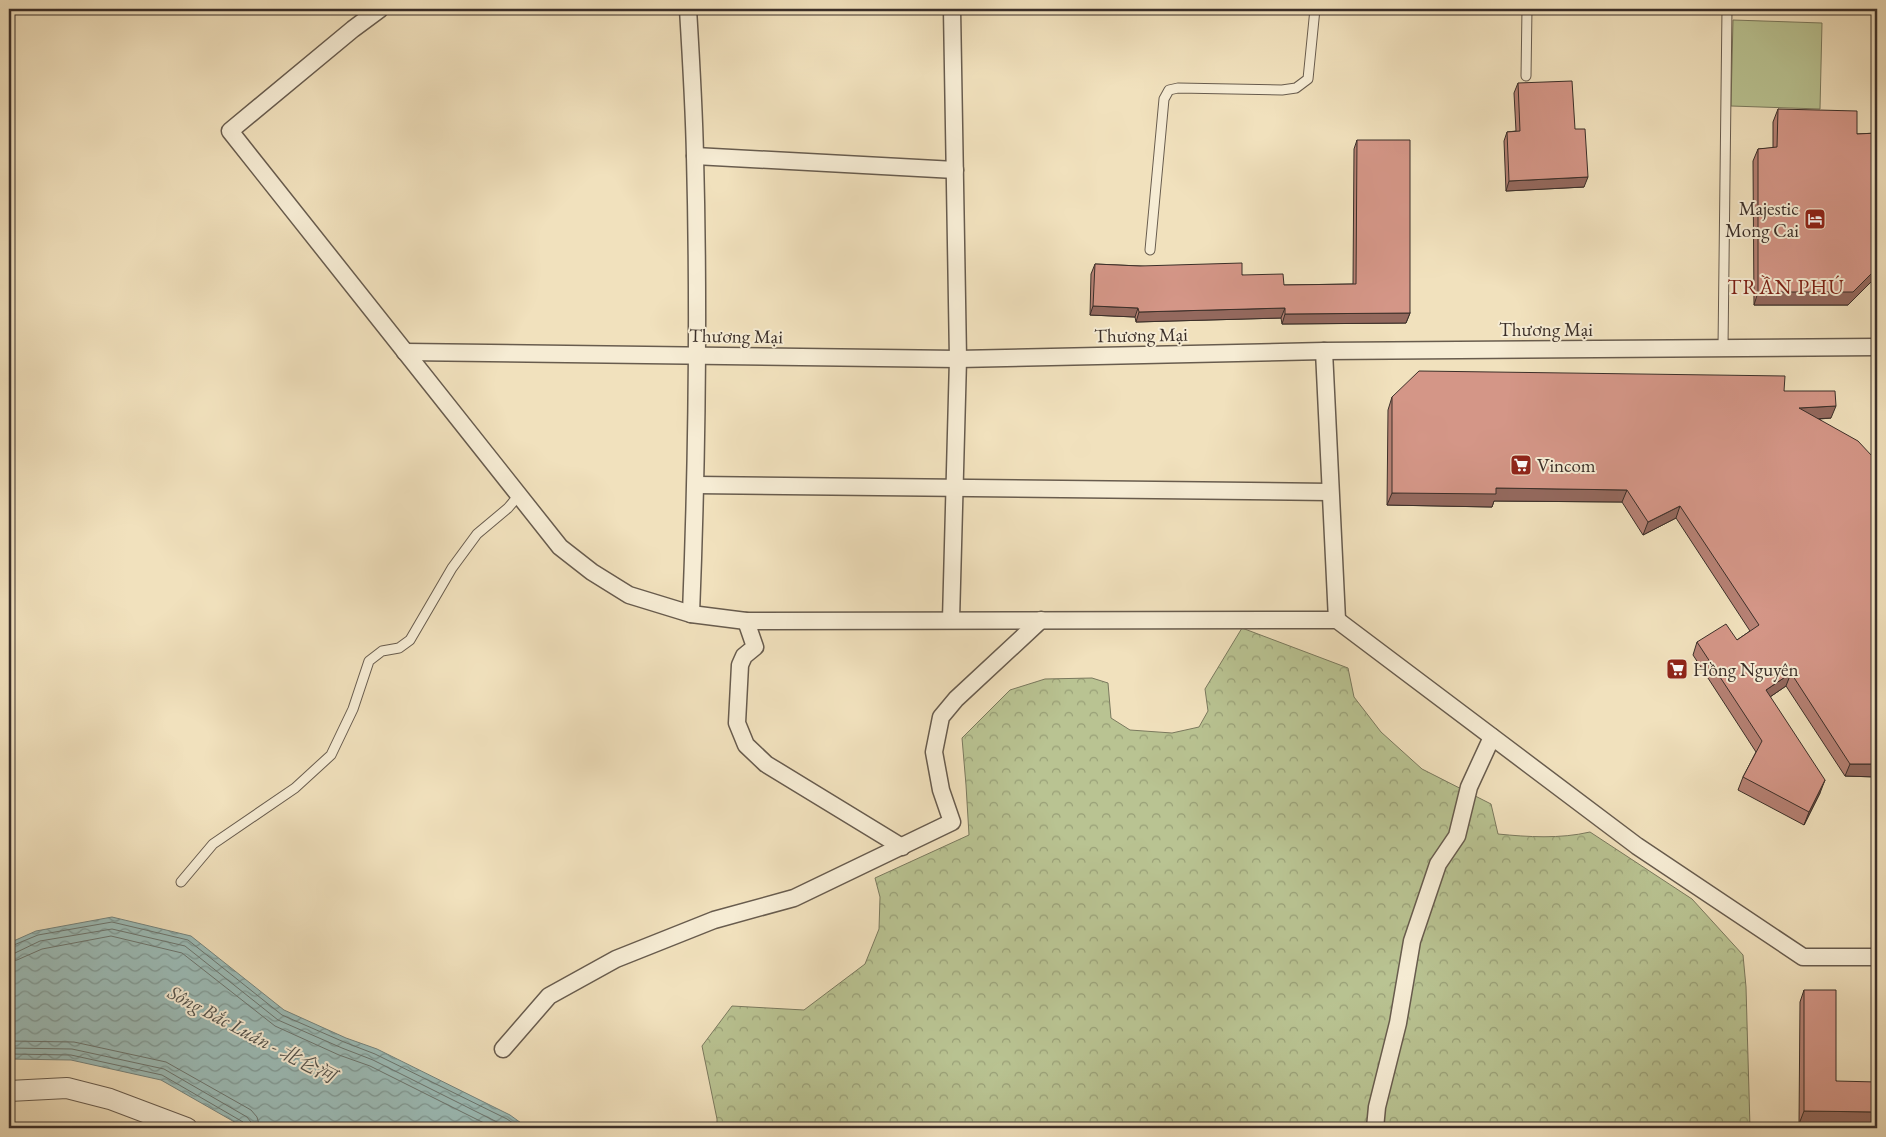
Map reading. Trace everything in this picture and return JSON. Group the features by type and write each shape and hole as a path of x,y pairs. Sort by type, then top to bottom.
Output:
{"street":[{"path":"380,9 353,29 230,131 560,547 592,572 629,595 691,614 746,621 1337,620 1637,846 1803,958 1877,956"},
{"path":"688,9 695,156 696,355 696,485 691,614"},
{"path":"951,620 958,359 952,9"},
{"path":"695,156 955,170"},
{"name":"Thương Mại","path":"405,352 958,359 1324,351 1877,346"},
{"path":"1324,351 1337,620"},
{"path":"696,485 1330,492"},
{"path":"503,1049 549,996 616,959 714,920 794,898 952,822 941,790 934,752 941,718 956,699 1041,620"},
{"path":"746,621 755,647 744,656 740,665 737,723 746,745 766,764 902,847"},
{"path":"1375,1128 1376,1107 1398,1023 1412,941 1438,864 1457,836 1469,787 1492,737"},
{"path":"9,1091 67,1088 110,1099 187,1128"}],"lane":[{"path":"1150,250 1164,99 1169,90 1178,88 1282,90 1296,88 1308,79 1315,9"},
{"path":"1526,76 1527,9"},
{"path":"1723,348 1727,9"},
{"path":"181,882 213,844 295,788 331,755 353,709 369,661 382,651 398,648 410,640 452,568 477,534 508,508 519,495"}],"green space":[{"path":"1733,20 1822,23 1820,109 1731,106"},
{"path":"1242,628 1348,668 1354,697 1381,732 1422,769 1491,804 1498,834 1532,837 1590,832 1692,899 1743,955 1746,987 1750,1128 717,1128 717,1119 702,1046 732,1006 804,1010 865,964 879,929 880,897 875,878 969,835 962,738 1010,690 1045,679 1092,678 1108,683 1111,718 1130,730 1172,733 1199,727 1208,711 1205,689"}],"water":[{"name":"Sông Bắc Luân - 北仑河","path":"112,917 191,936 284,1010 346,1038 377,1049 510,1115 528,1128 245,1128 161,1080 71,1060 9,1059 9,943 36,931"}],"building":[{"path":"1572,81 1575,129 1585,129 1588,177 1509,181 1507,132 1520,131 1518,83"},
{"name":"Majestic Mong Cai","path":"1778,109 1857,111 1857,134 1877,133 1877,268 1853,292 1758,292 1758,149 1777,147"},
{"path":"1357,140 1410,140 1410,313 1285,314 1285,308 1139,312 1138,308 1093,306 1095,264 1140,266 1242,263 1242,275 1283,274 1284,285 1356,284"},
{"path":"1419,371 1785,376 1784,391 1835,391 1836,406 1799,408 1858,441 1872,456 1873,471 1877,471 1877,764 1850,764 1791,673 1766,690 1825,780 1809,812 1743,777 1762,741 1697,642 1726,624 1737,640 1759,625 1680,506 1648,522 1627,490 1496,488 1496,494 1392,493 1392,397"},
{"path":"1804,990 1836,990 1836,1081 1877,1082 1877,1112 1804,1111"}],"place":[{"name":"Majestic Mong Cai","path":"1815,219"},
{"name":"Vincom","path":"1521,465"},
{"name":"Hồng Nguyên","path":"1677,669"}],"district":[{"name":"TRẦN PHÚ","path":"1786,286"}]}
